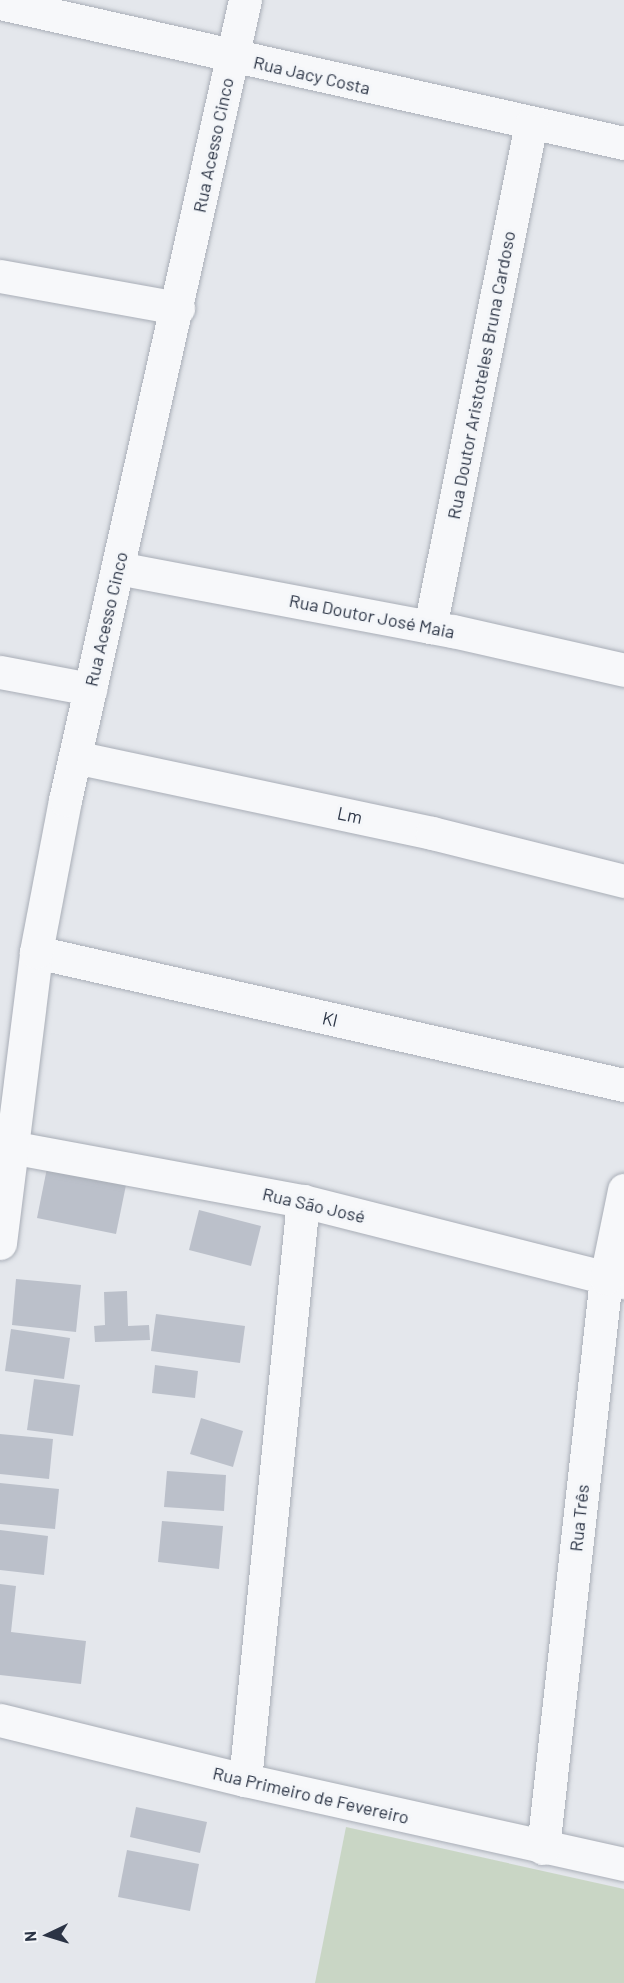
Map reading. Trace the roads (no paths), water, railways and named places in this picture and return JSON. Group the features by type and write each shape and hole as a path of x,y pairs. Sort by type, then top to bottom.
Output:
{"street":[{"name":"Rua Acesso Cinco","path":"0,1243 4,1146 36,951 75,757 178,308 245,0"},
{"name":"Rua Jacy Costa","path":"0,3 232,57 624,143"},
{"name":"Rua Doutor Aristoteles Bruna Cardoso","path":"430,627 531,124"},
{"path":"0,276 178,308"},
{"name":"Rua Doutor José Maia","path":"118,568 430,627 624,670"},
{"path":"0,672 90,689"},
{"name":"Lm","path":"75,757 432,833 624,881"},
{"name":"Kl","path":"36,951 624,1085"},
{"name":"Rua São José","path":"4,1146 303,1200 615,1280"},
{"name":"Rua Três","path":"543,1848 615,1280 624,1191"},
{"path":"245,1780 303,1200"},
{"name":"Rua Primeiro de Fevereiro","path":"0,1720 245,1780 543,1848 624,1864"}]}
